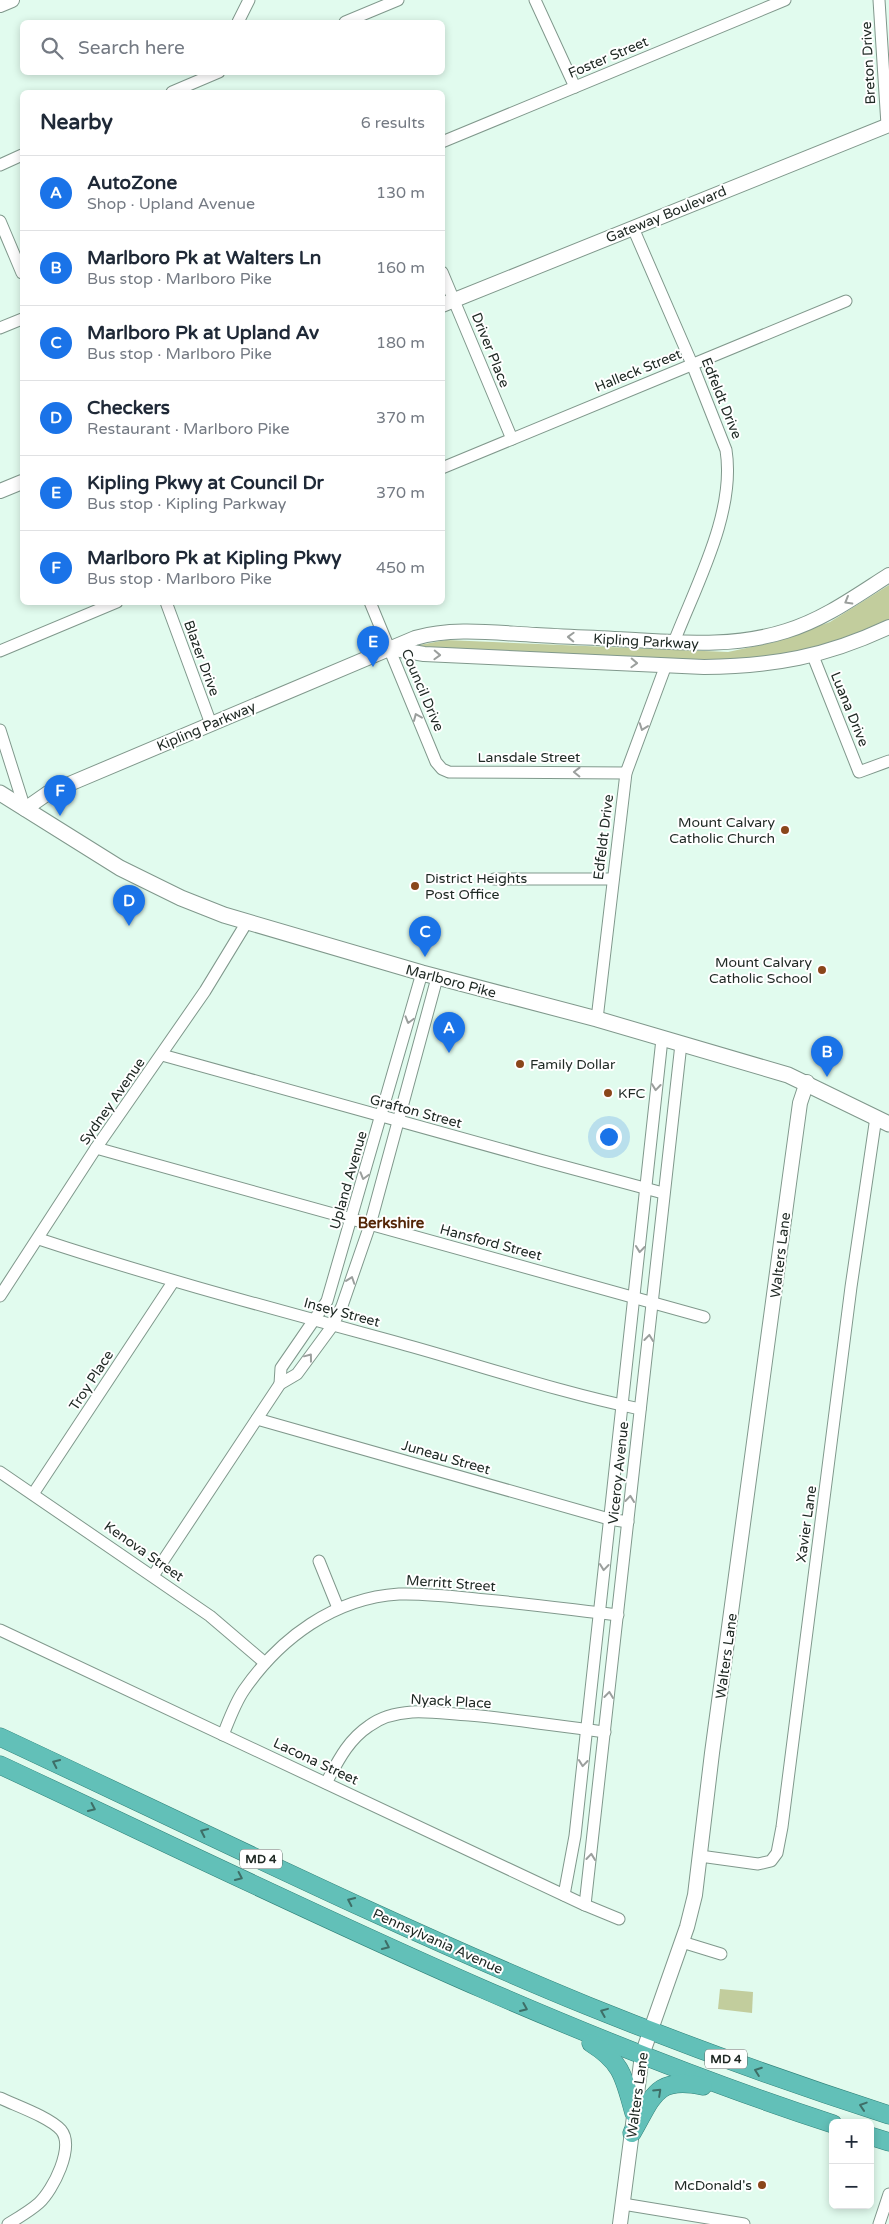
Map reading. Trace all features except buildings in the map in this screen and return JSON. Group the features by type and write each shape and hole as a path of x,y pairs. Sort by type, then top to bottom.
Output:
{"highway":[{"name":"Pennsylvania Avenue","path":"0,1737 444,1944 649,2030 773,2076 889,2115"},
{"name":"Pennsylvania Avenue","path":"0,1765 401,1952 554,2020 642,2055 829,2123"},
{"path":"554,2020 614,2060 624,2077 634,2113"},
{"path":"632,2133 653,2096 667,2085 687,2083 752,2096"},
{"path":"874,2137 889,2142"}],"main road":[{"name":"Marlboro Pike","path":"0,793 146,881 181,898 247,922 437,978 597,1019 788,1075 807,1082 883,1121"}],"street":[{"path":"0,5 12,0"},
{"path":"239,20 249,0"},
{"path":"349,20 398,0"},
{"path":"535,0 575,87"},
{"name":"Foster Street","path":"445,141 785,0"},
{"name":"Breton Drive","path":"879,0 888,125"},
{"path":"177,90 212,75"},
{"name":"Gateway Boulevard","path":"448,302 888,125"},
{"path":"0,164 20,156"},
{"path":"0,221 20,268"},
{"name":"Edfeldt Drive","path":"633,228 692,364 726,450 726,496 720,525 674,642"},
{"name":"Driver Place","path":"445,287 448,302 512,439"},
{"name":"Halleck Street","path":"445,467 846,301"},
{"path":"0,328 20,319"},
{"path":"0,491 20,483"},
{"name":"Kipling Parkway","path":"25,809 48,793 389,648 424,635 446,632 722,644 746,641 787,631 822,616 889,575"},
{"path":"0,651 110,605"},
{"name":"Blazer Drive","path":"167,605 211,724"},
{"name":"Council Drive","path":"371,605 436,762"},
{"name":"Kipling Parkway","path":"389,648 424,654 666,665 748,666 813,656 843,647 889,627"},
{"name":"Luana Drive","path":"813,656 859,772 889,760"},
{"name":"Edfeldt Drive","path":"597,1019 626,773 666,665"},
{"path":"0,730 25,809"},
{"name":"Lansdale Street","path":"436,762 442,769 449,772 626,773"},
{"path":"494,879 613,879"},
{"name":"Sydney Avenue","path":"0,1296 96,1148 205,992 247,922"},
{"name":"Upland Avenue","path":"280,1384 282,1368 327,1302 382,1117 422,973"},
{"name":"Upland Avenue","path":"152,1576 280,1384 296,1374 333,1325 342,1306 370,1224 437,978"},
{"name":"Viceroy Avenue","path":"564,1895 575,1836 662,1039"},
{"name":"Viceroy Avenue","path":"585,1905 681,1044"},
{"name":"Grafton Street","path":"162,1055 663,1193"},
{"name":"Walters Lane","path":"620,2224 642,2055 649,2030 682,1942 695,1895 712,1753 791,1167 800,1104 807,1082"},
{"name":"Xavier Lane","path":"700,1856 758,1864 771,1861 777,1853 782,1827 851,1287 883,1121"},
{"name":"Hansford Street","path":"96,1148 704,1317"},
{"name":"Insey Street","path":"38,1239 173,1282 233,1296 313,1320 640,1409"},
{"name":"Troy Place","path":"33,1494 173,1282"},
{"name":"Juneau Street","path":"256,1419 609,1520 628,1522"},
{"name":"Kenova Street","path":"0,1472 217,1621 265,1663"},
{"path":"319,1561 338,1608"},
{"name":"Merritt Street","path":"223,1735 243,1692 265,1663 287,1641 338,1608 384,1596 412,1594 449,1596 618,1616"},
{"name":"Lacona Street","path":"0,1630 585,1905 619,1919"},
{"name":"Nyack Place","path":"326,1783 353,1738 370,1725 390,1716 410,1712 488,1717 605,1732"},
{"path":"682,1942 720,1954"},
{"path":"0,2098 47,2120 60,2129 64,2136 66,2150 55,2181 41,2201 8,2224"},
{"path":"879,2224 889,2194"},
{"path":"623,2204 744,2224"}],"green space":[{"path":"889,585 889,623 853,639 747,663 416,652 414,646 446,640 728,652 775,642 830,622"},
{"path":"720,1989 753,1992 752,2013 718,2009"}],"place":[{"name":"Kipling Pkwy at Council Dr","path":"373,667"},
{"name":"Marlboro Pk at Kipling Pkwy","path":"60,816"},
{"name":"Mount Calvary Catholic Church","path":"785,830"},
{"name":"District Heights Post Office","path":"415,886"},
{"name":"Checkers","path":"129,926"},
{"name":"Marlboro Pk at Upland Av","path":"425,957"},
{"name":"Mount Calvary Catholic School","path":"822,970"},
{"name":"AutoZone","path":"449,1053"},
{"name":"Family Dollar","path":"520,1064"},
{"name":"Marlboro Pk at Walters Ln","path":"827,1077"},
{"name":"KFC","path":"608,1093"},
{"name":"McDonald's","path":"762,2185"}],"district":[{"name":"Berkshire","path":"391,1223"}]}
